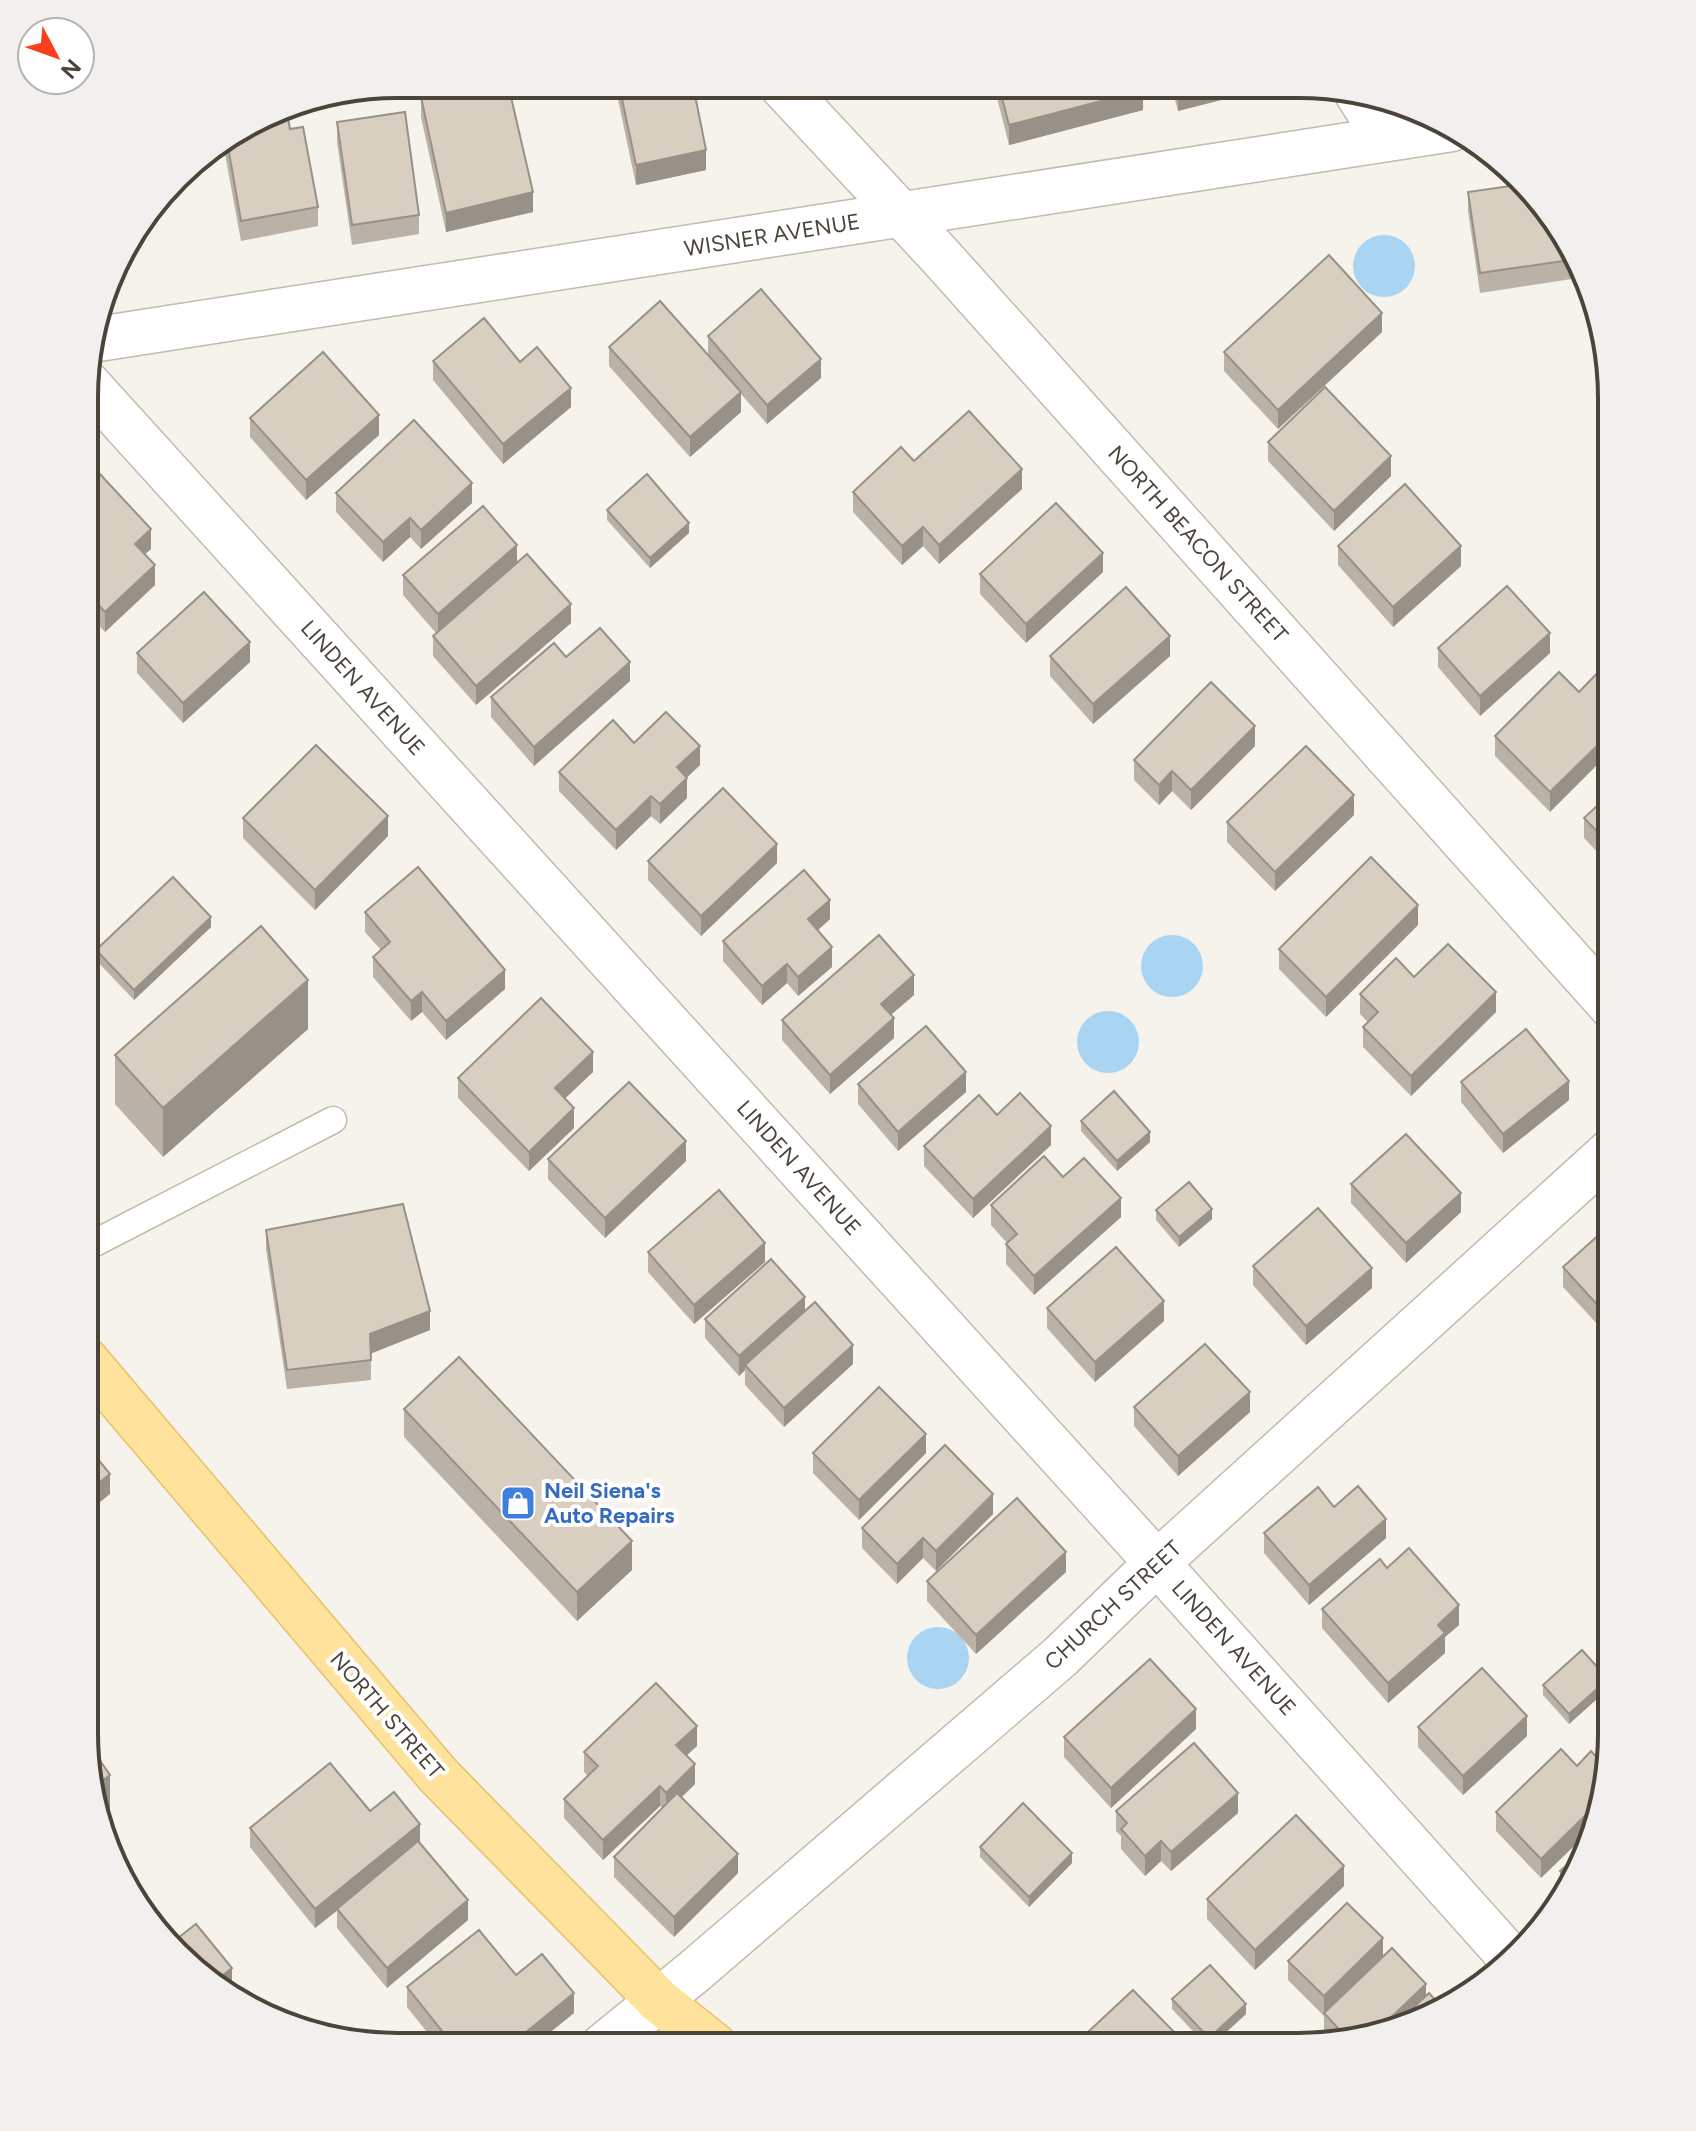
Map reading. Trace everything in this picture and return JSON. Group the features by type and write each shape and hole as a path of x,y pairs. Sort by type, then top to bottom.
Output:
{"main road":[{"name":"NORTH STREET","path":"98,1374 438,1775 659,2001 699,2033"}],"street":[{"name":"NORTH BEACON STREET","path":"793,98 941,257 1598,991"},
{"path":"1365,106 1386,139"},
{"name":"WISNER AVENUE","path":"104,338 1436,131"},
{"name":"LINDEN AVENUE","path":"98,395 1157,1563 1504,1951"},
{"name":"CHURCH STREET","path":"619,2033 1060,1657 1157,1563 1598,1163"}],"lane":[{"path":"98,1241 333,1120"}],"water":[{"path":"1384,235 1406,244 1415,266 1406,288 1384,297 1362,288 1353,266 1362,244"},
{"path":"1172,935 1194,944 1203,966 1194,988 1172,997 1150,988 1141,966 1150,944"},
{"path":"1108,1011 1130,1020 1139,1042 1130,1064 1108,1073 1086,1064 1077,1042 1086,1020"},
{"path":"938,1627 960,1636 969,1658 960,1680 938,1689 916,1680 907,1658 916,1636"}],"building":[{"path":"421,98 511,98 533,192 446,213"},
{"path":"622,98 696,98 706,150 636,165"},
{"path":"1002,98 1112,98 1009,125"},
{"path":"405,112 419,215 352,225 337,122"},
{"path":"288,119 290,129 303,127 318,207 241,221 229,151"},
{"path":"1510,186 1536,215 1565,261 1480,273 1468,192"},
{"path":"1329,255 1382,313 1278,410 1224,352"},
{"path":"761,289 821,359 767,405 708,336"},
{"path":"660,301 741,392 690,437 609,347"},
{"path":"484,318 520,362 537,347 571,388 503,444 433,361"},
{"path":"323,352 379,415 306,480 250,418"},
{"path":"1325,387 1391,456 1334,511 1268,442"},
{"path":"969,411 1022,469 939,545 923,527 902,546 853,492 901,447 914,461"},
{"path":"414,420 472,483 421,530 410,518 383,542 336,493"},
{"path":"98,472 151,529 135,544 155,565 105,612 98,605"},
{"path":"647,474 689,523 650,558 607,510"},
{"path":"1405,484 1461,546 1393,607 1338,546"},
{"path":"1056,503 1103,553 1026,624 980,574"},
{"path":"483,506 517,545 438,614 403,575"},
{"path":"527,554 571,604 476,686 433,636"},
{"path":"1507,586 1550,633 1480,696 1438,648"},
{"path":"1126,587 1170,636 1093,704 1050,656"},
{"path":"204,592 250,642 183,703 137,653"},
{"path":"600,628 630,662 534,747 491,697 554,643 566,657"},
{"path":"1559,672 1579,692 1598,672 1598,745 1550,792 1495,736"},
{"path":"1211,682 1255,726 1191,790 1172,771 1159,785 1134,760"},
{"path":"666,712 700,746 677,767 687,778 660,804 651,796 616,830 559,772 613,720 634,743"},
{"path":"316,745 388,816 315,890 243,818"},
{"path":"1306,746 1354,795 1275,872 1227,822"},
{"path":"723,788 777,844 701,916 648,861"},
{"path":"1598,805 1598,832 1584,818"},
{"path":"1371,857 1418,905 1326,997 1279,949"},
{"path":"418,867 505,970 446,1021 422,992 411,1001 373,957 390,942 365,912"},
{"path":"804,870 830,900 808,919 832,947 798,977 787,964 762,986 723,941"},
{"path":"173,877 211,917 134,990 98,952 98,948"},
{"path":"261,926 308,980 163,1108 115,1055"},
{"path":"879,935 914,975 881,1004 894,1018 830,1075 782,1020"},
{"path":"1448,944 1496,992 1411,1076 1363,1027 1378,1012 1360,994 1396,958 1414,977"},
{"path":"541,998 593,1052 555,1088 574,1108 529,1152 458,1078"},
{"path":"926,1026 966,1072 898,1132 858,1084"},
{"path":"1526,1029 1569,1081 1503,1134 1461,1082"},
{"path":"629,1082 686,1141 605,1218 548,1159"},
{"path":"1114,1091 1150,1132 1117,1161 1081,1121"},
{"path":"1020,1093 1051,1126 973,1199 924,1146 979,1095 997,1115"},
{"path":"1406,1134 1461,1193 1406,1243 1351,1184"},
{"path":"1044,1156 1063,1177 1084,1158 1121,1198 1034,1276 1006,1244 1017,1234 991,1205"},
{"path":"1189,1182 1212,1209 1179,1237 1156,1210"},
{"path":"719,1190 765,1243 694,1305 648,1252"},
{"path":"403,1204 430,1311 370,1334 371,1360 287,1370 266,1230"},
{"path":"1318,1208 1372,1268 1306,1326 1253,1266"},
{"path":"1598,1236 1598,1306 1563,1267"},
{"path":"1116,1247 1164,1301 1095,1362 1047,1308"},
{"path":"771,1259 805,1297 739,1356 705,1319"},
{"path":"815,1302 853,1345 784,1408 745,1365"},
{"path":"1205,1344 1250,1392 1178,1456 1134,1407"},
{"name":"Neil Siena's Auto Repairs","path":"459,1357 632,1541 577,1592 404,1409"},
{"path":"879,1387 926,1434 859,1500 813,1453"},
{"path":"945,1445 993,1494 936,1551 923,1538 897,1564 862,1528"},
{"path":"98,1459 110,1474 98,1484"},
{"path":"1358,1486 1386,1519 1309,1585 1264,1533 1318,1487 1334,1507"},
{"path":"1017,1498 1066,1552 976,1635 927,1581"},
{"path":"1409,1548 1459,1605 1438,1625 1445,1633 1388,1683 1322,1609 1380,1559 1387,1568"},
{"path":"1582,1650 1598,1668 1598,1688 1569,1714 1543,1685"},
{"path":"1150,1659 1196,1709 1111,1788 1064,1737"},
{"path":"1482,1668 1527,1716 1463,1776 1418,1727"},
{"path":"656,1683 697,1726 676,1745 695,1764 666,1793 660,1786 603,1840 564,1799 598,1766 584,1752"},
{"path":"1194,1743 1238,1793 1171,1852 1161,1841 1145,1856 1121,1829 1127,1823 1116,1811"},
{"path":"1561,1749 1577,1766 1591,1751 1597,1757 1587,1814 1541,1859 1496,1812"},
{"path":"100,1760 110,1775 102,1781"},
{"path":"330,1763 370,1811 394,1792 420,1824 315,1909 250,1828"},
{"path":"677,1793 738,1854 674,1917 614,1857"},
{"path":"1023,1803 1072,1853 1029,1897 980,1847"},
{"path":"1296,1815 1344,1866 1255,1950 1207,1899"},
{"path":"418,1841 468,1900 387,1968 337,1909"},
{"path":"1347,1903 1383,1938 1324,1996 1288,1961"},
{"path":"196,1924 232,1968 222,1976 179,1938"},
{"path":"479,1930 516,1975 542,1954 574,1993 525,2033 444,2033 407,1987"},
{"path":"1392,1948 1426,1984 1390,2018 1376,2023 1339,2030 1324,2013"},
{"path":"1210,1965 1246,2004 1214,2033 1204,2033 1172,1999"},
{"path":"1133,1990 1175,2033 1089,2033"},
{"path":"1429,1993 1435,2000 1431,2002 1409,2011"}],"place":[{"name":"Neil Siena's Auto Repairs","path":"518,1503"}]}
